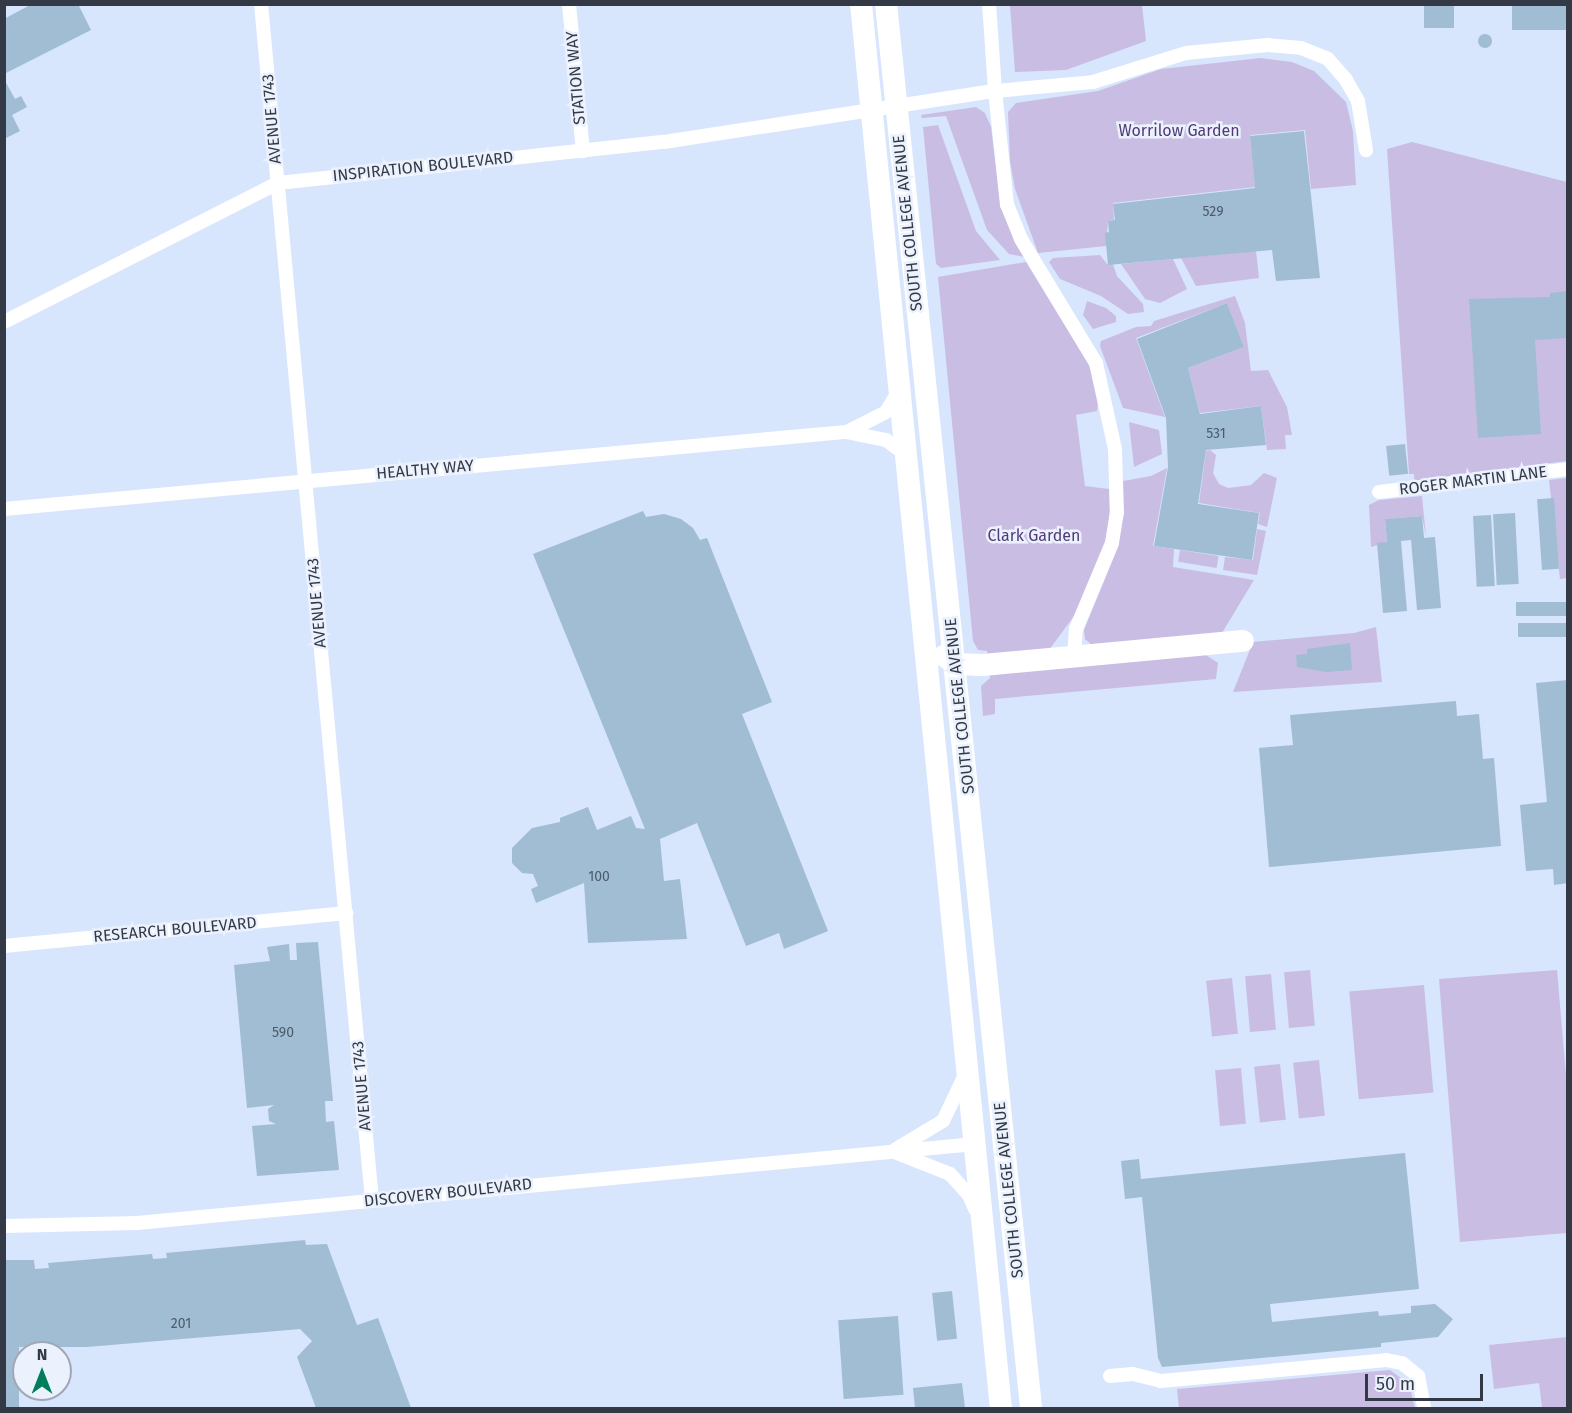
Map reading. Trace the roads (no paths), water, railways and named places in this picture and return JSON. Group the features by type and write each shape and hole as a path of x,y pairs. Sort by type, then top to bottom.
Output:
{"main road":[{"name":"SOUTH COLLEGE AVENUE","path":"861,4 1001,1408"},
{"name":"SOUTH COLLEGE AVENUE","path":"886,4 956,664 1031,1408"},
{"path":"925,643 956,664 1074,657 1243,641"}],"street":[{"name":"AVENUE 1743","path":"261,4 372,1200"},
{"name":"STATION WAY","path":"569,4 584,151"},
{"path":"989,4 1002,182 1007,205 1020,239 1096,363 1115,449 1117,513 1112,543 1076,629 1074,657"},
{"name":"INSPIRATION BOULEVARD","path":"4,321 278,183 584,151 896,104 995,91 1093,82 1186,53 1268,45 1301,48 1328,59 1346,80 1358,101 1366,150"},
{"name":"HEALTHY WAY","path":"846,432 887,411 900,384"},
{"name":"HEALTHY WAY","path":"4,509 846,432 886,440 907,455"},
{"name":"ROGER MARTIN LANE","path":"1379,492 1568,469"},
{"name":"RESEARCH BOULEVARD","path":"4,946 346,913"},
{"name":"DISCOVERY BOULEVARD","path":"892,1151 943,1121 968,1066"},
{"name":"DISCOVERY BOULEVARD","path":"4,1226 137,1223 975,1144"},
{"name":"DISCOVERY BOULEVARD","path":"892,1151 950,1174 969,1195 984,1229"},
{"path":"1110,1376 1133,1374 1161,1381 1386,1360 1402,1363 1418,1376 1424,1408"}],"park label":[{"name":"Worrilow Garden","path":"1179,131"},
{"name":"Clark Garden","path":"1034,536"}]}
